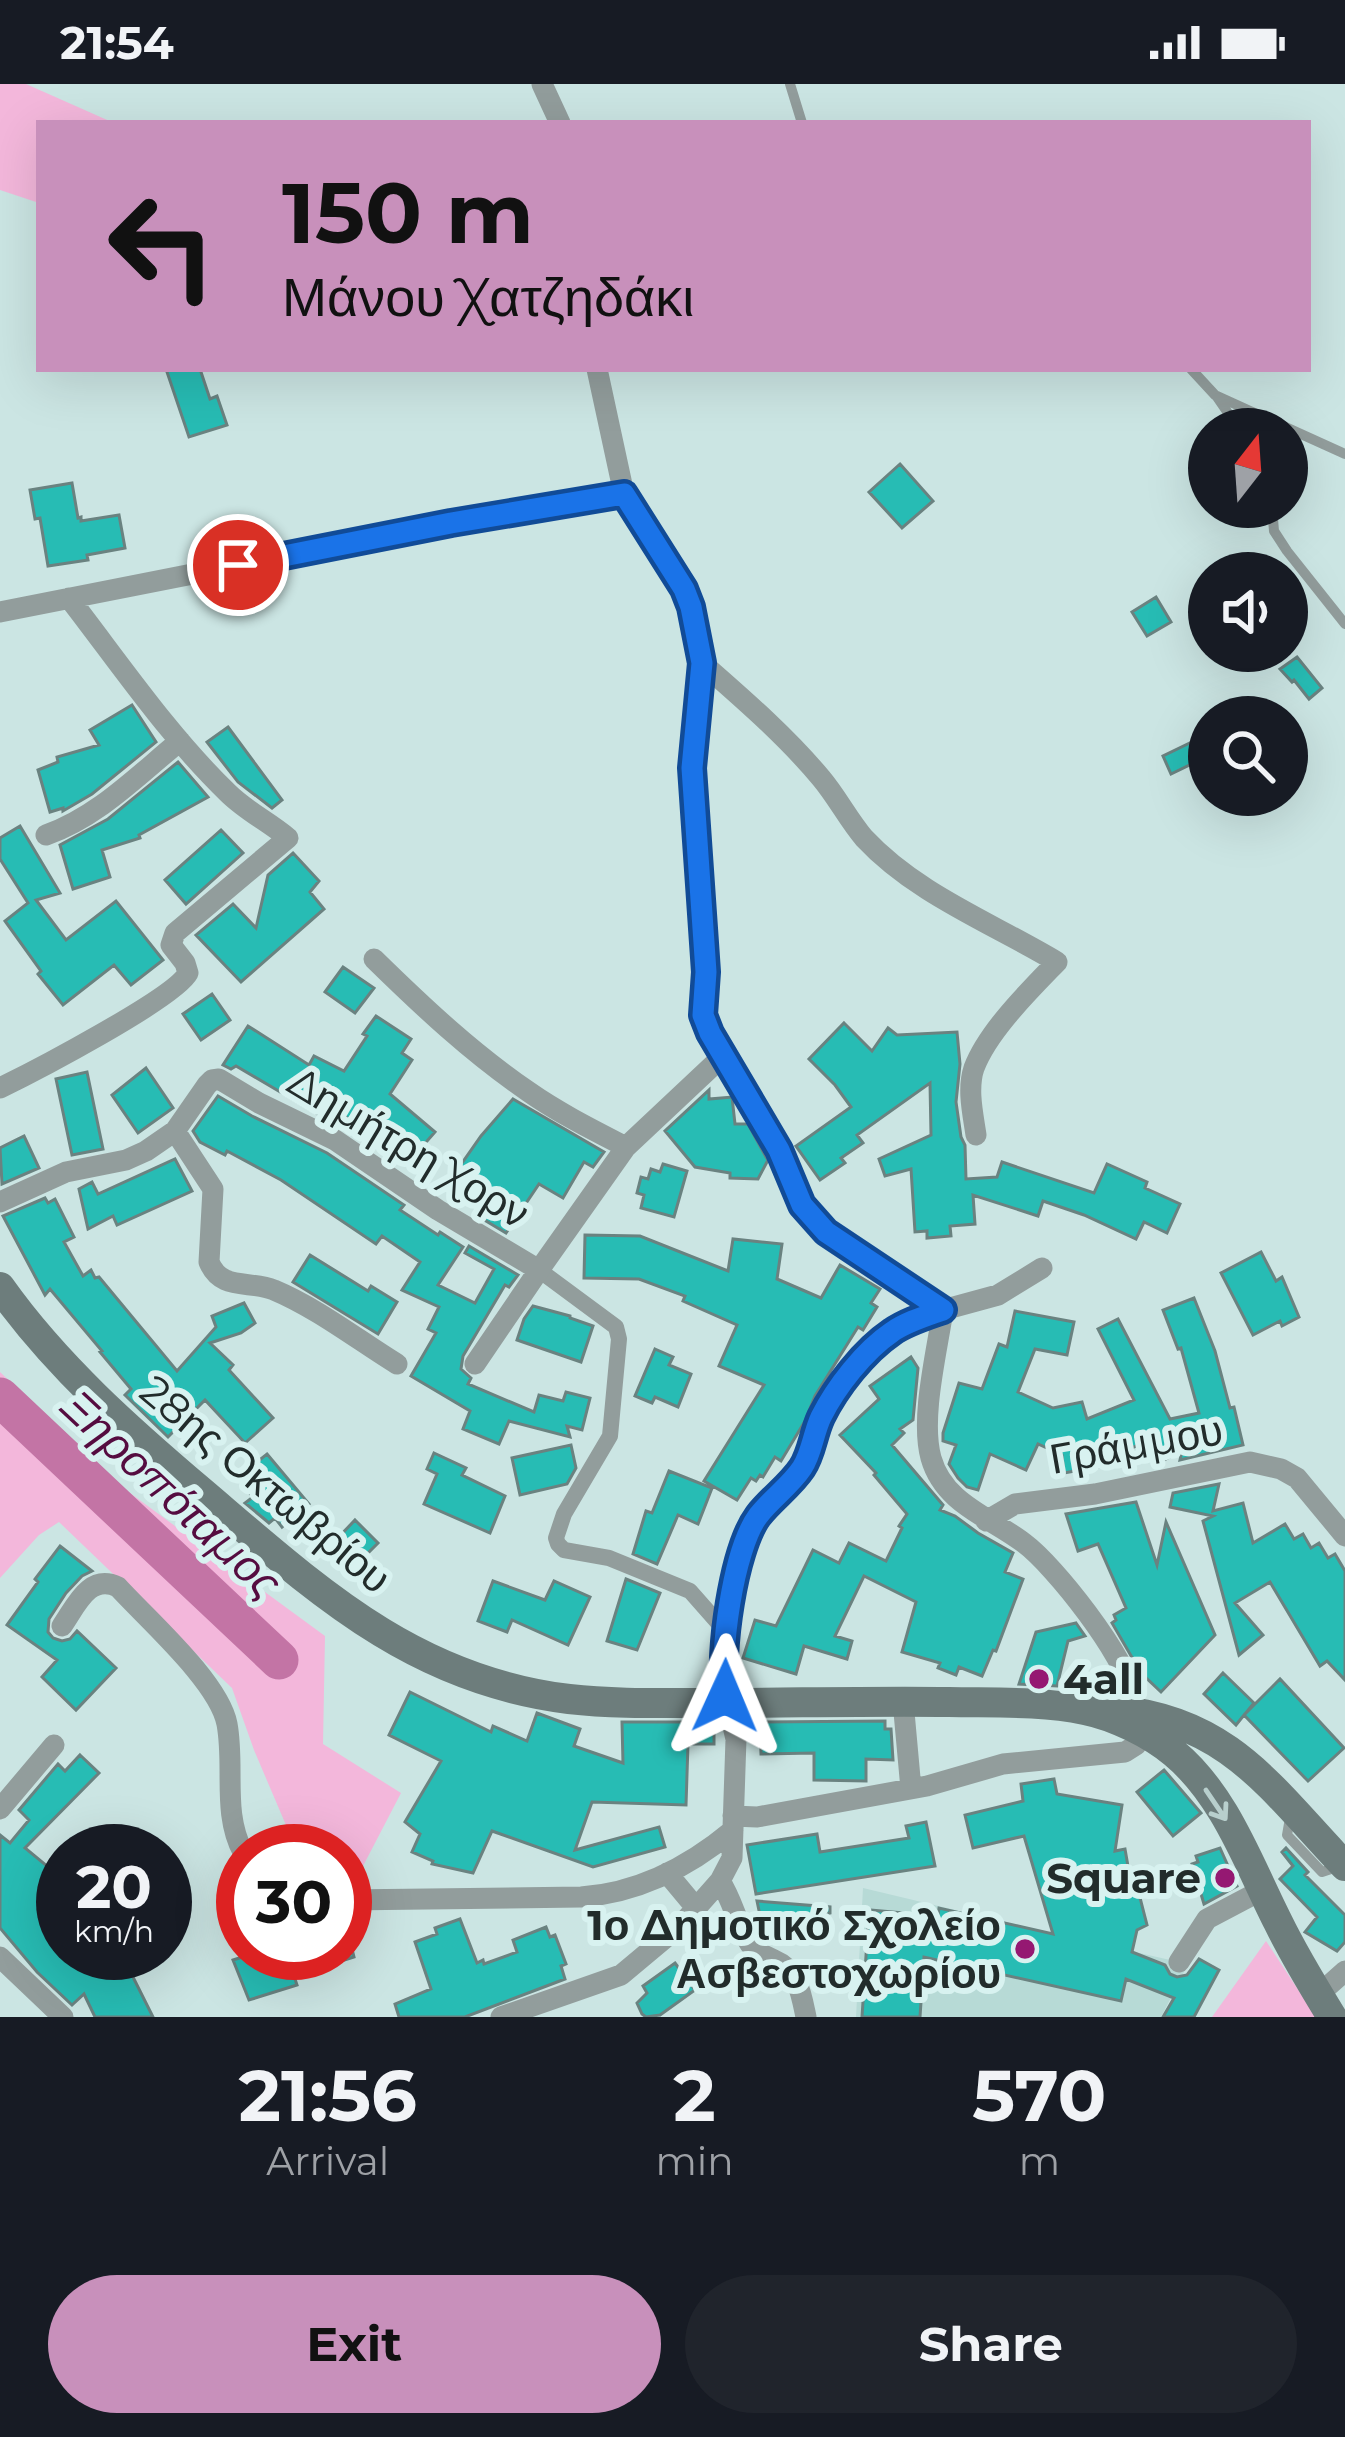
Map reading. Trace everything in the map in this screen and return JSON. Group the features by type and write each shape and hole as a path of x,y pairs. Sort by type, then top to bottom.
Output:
{"main road":[{"name":"28ης Οκτωβρίου","path":"0,1287 76,1376 176,1470 322,1594 378,1631 467,1673 550,1696 606,1702 1040,1705 1137,1722"},
{"path":"1137,1722 1184,1724 1212,1738 1258,1774 1339,1867"},
{"path":"1137,1722 1175,1754 1223,1814 1325,2006"},
{"path":"1175,1754 1184,1743 1212,1738"}],"street":[{"path":"542,84 559,120"},
{"path":"603,373 624,494 684,589 702,663 692,768 706,972 703,1015 779,1150 802,1205 826,1232 943,1310"},
{"path":"0,612 451,523 624,494"},
{"path":"0,1088 180,985 188,973 171,945 175,933 288,838 235,800 179,741 69,598"},
{"path":"702,663 760,714 820,777 865,838 931,894 1057,962 1012,1010 974,1070 970,1090 976,1135"},
{"path":"46,835 94,811 179,741"},
{"path":"374,959 475,1053 532,1094 626,1147"},
{"name":"Δημήτρη Χορν","path":"0,1202 66,1172 132,1158 175,1131 212,1080 223,1080 335,1140 438,1210 539,1270 626,1147 725,1054"},
{"path":"175,1131 213,1189 209,1262 218,1277 278,1292 397,1364"},
{"path":"501,2017 621,1975 697,1909 720,1881 732,1858 736,1730 723,1671 748,1533 801,1470 829,1402 894,1330 998,1295 1042,1268"},
{"path":"476,1364 539,1270 616,1328 620,1339 610,1436 565,1514 558,1544 563,1550 609,1558 690,1591 727,1633"},
{"path":"372,1900 590,1896 620,1891 696,1859 733,1823 938,1784 1003,1764 1125,1752 1136,1745 1137,1722 1125,1676 1076,1596 1026,1544 946,1490 931,1459 927,1425 943,1310"},
{"name":"Γράμμου","path":"986,1520 1015,1504 1095,1494 1250,1462 1282,1469 1297,1478 1345,1536"},
{"path":"62,1626 89,1587 109,1582 204,1680 227,1723 233,1824"},
{"path":"903,1701 911,1789"},
{"path":"0,1809 54,1744"},
{"path":"668,1873 697,1909"},
{"path":"720,1881 751,1946 793,1974 806,2017"},
{"path":"1179,1962 1207,1919 1262,1890"},
{"path":"0,1958 63,2017"},
{"path":"1325,2006 1345,1971"}],"lane":[{"path":"790,84 801,120"},
{"path":"1193,372 1225,408"},
{"path":"1215,394 1345,454"},
{"path":"1274,528 1345,623"},
{"path":"1291,1818 1287,1835 1322,1872 1339,1867"}],"shaded area":[{"path":"0,84 26,84 107,120 36,120 36,202 0,190"},
{"path":"0,1372 115,1482 325,1636 323,1744 401,1793 372,1849 372,1824 286,1824 232,1688 59,1522 39,1535 0,1578"},
{"path":"863,1888 1188,1964 1161,2017 856,2017"},
{"path":"1266,1941 1316,2017 1212,2017"}],"building":[{"path":"167,372 201,372 210,399 217,396 227,425 189,437"},
{"path":"900,464 933,501 902,528 869,492"},
{"path":"72,483 78,518 119,515 125,548 48,566 30,490"},
{"path":"1156,597 1171,622 1147,636 1132,612"},
{"path":"1308,671 1322,688 1309,699 1283,672"},
{"path":"132,705 156,742 92,794 63,811 50,812 38,770 58,762 57,757 99,745 90,730"},
{"path":"228,727 282,800 272,808 238,782 207,742"},
{"path":"1188,744 1188,766 1171,774 1163,756"},
{"path":"178,762 208,797 140,838 102,850 110,877 73,889 60,845 108,819"},
{"path":"20,826 60,893 36,900 66,940 116,901 163,960 131,985 114,965 63,1005 5,921 28,903 0,859 0,838"},
{"path":"221,830 243,853 186,904 165,880"},
{"path":"293,853 319,881 310,892 324,909 241,982 196,935 233,904 256,928 268,875"},
{"path":"343,967 374,988 355,1013 325,992"},
{"path":"212,994 230,1020 201,1040 183,1014"},
{"path":"376,1016 411,1039 402,1053 412,1060 390,1094 435,1132 414,1156 375,1122 369,1130 326,1106 321,1116 236,1066 223,1065 248,1026 309,1065 314,1056 344,1071"},
{"path":"844,1023 872,1051 888,1028 897,1035 957,1032 956,1102 966,1179 997,1177 1002,1162 1094,1193 1107,1164 1180,1204 1167,1233 1144,1222 1136,1239 1043,1201 1038,1216 973,1195 975,1224 950,1226 951,1236 927,1238 927,1231 915,1232 911,1169 885,1176 879,1159 931,1135 930,1083 857,1135 863,1143 820,1180 796,1146 851,1107 809,1059"},
{"path":"146,1068 173,1108 138,1133 112,1095"},
{"path":"87,1072 103,1149 72,1155 56,1079"},
{"path":"709,1090 709,1099 732,1097 735,1124 748,1124 768,1160 758,1179 730,1178 730,1173 695,1167 665,1131"},
{"path":"218,1096 327,1153 404,1205 400,1210 463,1247 438,1285 475,1303 494,1269 465,1253 469,1246 518,1275 509,1287 505,1285 463,1356 461,1369 471,1378 468,1384 534,1412 539,1395 563,1401 566,1392 590,1398 582,1430 567,1426 570,1437 509,1421 499,1444 463,1429 470,1411 411,1376 436,1333 428,1329 439,1307 402,1290 420,1262 382,1236 376,1244 281,1180 200,1142 193,1131"},
{"path":"513,1099 604,1152 593,1167 584,1162 563,1198 539,1184 506,1233 481,1218 486,1209 448,1183"},
{"path":"24,1136 39,1168 2,1184 0,1148"},
{"path":"175,1159 192,1191 117,1225 113,1216 88,1229 79,1189 92,1182 98,1194"},
{"path":"663,1164 687,1171 674,1217 641,1208 644,1195 637,1193 641,1177 648,1179 651,1169 660,1172"},
{"path":"45,1198 48,1203 55,1199 74,1237 64,1242 83,1276 91,1270 99,1277 177,1371 216,1327 212,1316 244,1303 255,1323 210,1343 273,1418 245,1443 205,1400 168,1437 125,1395 131,1389 50,1289 45,1295 3,1216"},
{"path":"585,1235 640,1236 728,1271 733,1239 782,1244 777,1279 821,1298 840,1265 880,1289 871,1303 877,1307 863,1330 858,1327 853,1335 781,1461 775,1457 763,1477 751,1478 737,1500 704,1481 764,1385 719,1366 737,1325 683,1301 685,1296 639,1279 584,1278"},
{"path":"1261,1252 1276,1281 1282,1277 1299,1317 1253,1335 1221,1273"},
{"path":"310,1255 368,1291 371,1286 397,1302 378,1334 293,1282"},
{"path":"1194,1298 1243,1445 1180,1460 1182,1451 1164,1460 1153,1439 1100,1461 1102,1466 1064,1473 1062,1455 1038,1444 1026,1470 990,1454 978,1490 958,1478 949,1464 956,1445 943,1441 943,1433 959,1383 982,1389 999,1344 1007,1347 1015,1311 1074,1322 1067,1355 1035,1349 1018,1392 1053,1408 1082,1402 1087,1419 1134,1400 1098,1329 1118,1319 1170,1419 1199,1413 1181,1348 1163,1310"},
{"path":"533,1306 593,1326 581,1362 517,1340"},
{"path":"655,1349 673,1357 669,1365 691,1374 678,1407 655,1397 652,1403 635,1396"},
{"path":"911,1357 918,1368 913,1420 900,1429 904,1433 892,1445 943,1505 940,1510 1013,1553 1005,1572 1023,1579 996,1651 982,1676 959,1667 956,1675 938,1668 940,1663 902,1652 916,1602 864,1576 835,1636 852,1641 847,1659 804,1646 796,1674 743,1658 755,1620 776,1626 813,1550 839,1563 849,1543 886,1561 907,1514 840,1435 879,1399 870,1386"},
{"path":"571,1445 576,1468 567,1484 520,1495 512,1458"},
{"path":"434,1453 466,1468 462,1475 505,1496 490,1533 424,1504 437,1474 427,1469"},
{"path":"267,1454 309,1504 282,1527 275,1518 269,1523 245,1503 253,1497 242,1483 252,1476 247,1470"},
{"path":"669,1471 712,1488 698,1524 678,1515 657,1564 633,1554 646,1511 652,1513"},
{"path":"1219,1484 1213,1511 1243,1503 1253,1543 1285,1524 1294,1539 1303,1534 1311,1548 1319,1543 1328,1558 1335,1554 1345,1571 1345,1680 1327,1661 1320,1666 1270,1582 1235,1603 1263,1635 1239,1655 1203,1521 1213,1516 1170,1507 1173,1493"},
{"path":"1136,1502 1157,1565 1166,1522 1215,1635 1161,1692 1141,1673 1112,1623 1114,1615 1126,1608 1098,1544 1078,1551 1066,1514"},
{"path":"355,1520 378,1543 355,1566 333,1543"},
{"path":"60,1546 92,1571 66,1593 49,1619 48,1632 62,1641 77,1631 116,1668 76,1710 42,1677 57,1660 7,1625"},
{"path":"626,1579 660,1593 637,1650 607,1641"},
{"path":"493,1581 545,1600 554,1581 590,1597 568,1645 512,1620 507,1632 478,1621"},
{"path":"1076,1623 1085,1636 1068,1641 1057,1686 1019,1684 1036,1632"},
{"path":"1223,1673 1254,1703 1245,1714 1280,1679 1344,1748 1308,1781 1244,1715 1236,1725 1204,1694"},
{"path":"410,1692 491,1732 493,1726 527,1741 537,1713 580,1729 574,1746 623,1763 622,1722 714,1722 714,1744 688,1744 686,1805 592,1802 575,1850 659,1827 665,1847 593,1867 492,1831 473,1873 432,1864 412,1852 420,1834 405,1822 441,1761 389,1735"},
{"path":"885,1721 885,1729 891,1729 893,1760 866,1759 866,1781 814,1780 814,1753 761,1754 760,1722"},
{"path":"80,1755 99,1773 49,1824 36,1824 36,1837 25,1848 36,1857 36,1971 0,1928 0,1835 10,1843 29,1820 19,1810 58,1764 65,1771"},
{"path":"1164,1770 1201,1813 1173,1836 1137,1792"},
{"path":"1054,1779 1057,1794 1122,1805 1115,1851 1125,1849 1129,1872 1096,1898 1131,1886 1132,1891 1138,1890 1147,1925 1137,1930 1132,1952 1165,1965 1177,1977 1187,1975 1199,1959 1219,1970 1194,2017 1163,2017 1174,1998 1126,1979 1121,2001 924,1957 920,2017 862,2017 869,1910 938,1916 939,1908 1053,1934 1024,1836 973,1848 965,1815 1023,1801 1021,1784"},
{"path":"926,1822 935,1866 756,1894 747,1845 817,1834 820,1852 909,1838 906,1826"},
{"path":"1220,1848 1237,1886 1204,1904 1192,1864 1198,1862 1196,1856"},
{"path":"1286,1848 1345,1915 1345,1942 1337,1951 1305,1932 1317,1917 1280,1879 1293,1866 1282,1852"},
{"path":"757,1901 830,1907 830,1913 762,1925"},
{"path":"460,1919 477,1963 483,1960 484,1964 517,1952 513,1940 546,1927 550,1937 555,1935 566,1964 561,1966 565,1979 465,2017 399,2017 395,2004 431,1989 415,1942"},
{"path":"675,1963 695,1990 660,2015 646,2017 637,2003 647,1993 643,1986"},
{"path":"45,1980 134,1980 153,2017 95,2017 84,1994 72,2005"},
{"path":"241,1980 295,1980 297,1985 249,2000"}],"waterway":[{"name":"Ξηροπόταμος","path":"0,1397 279,1660"}],"place":[{"name":"4all","path":"1039,1679"},
{"name":"Square","path":"1225,1878"},
{"name":"1ο Δημοτικό Σχολείο Ασβεστοχωρίου","path":"1025,1949"}],"route":[{"path":"238,565 624,494 684,589 702,663 692,768 706,972 703,1015 779,1150 802,1205 826,1232 943,1310 894,1330 859,1364 829,1402 801,1470 748,1533 731,1603 723,1671 725,1696"}]}
